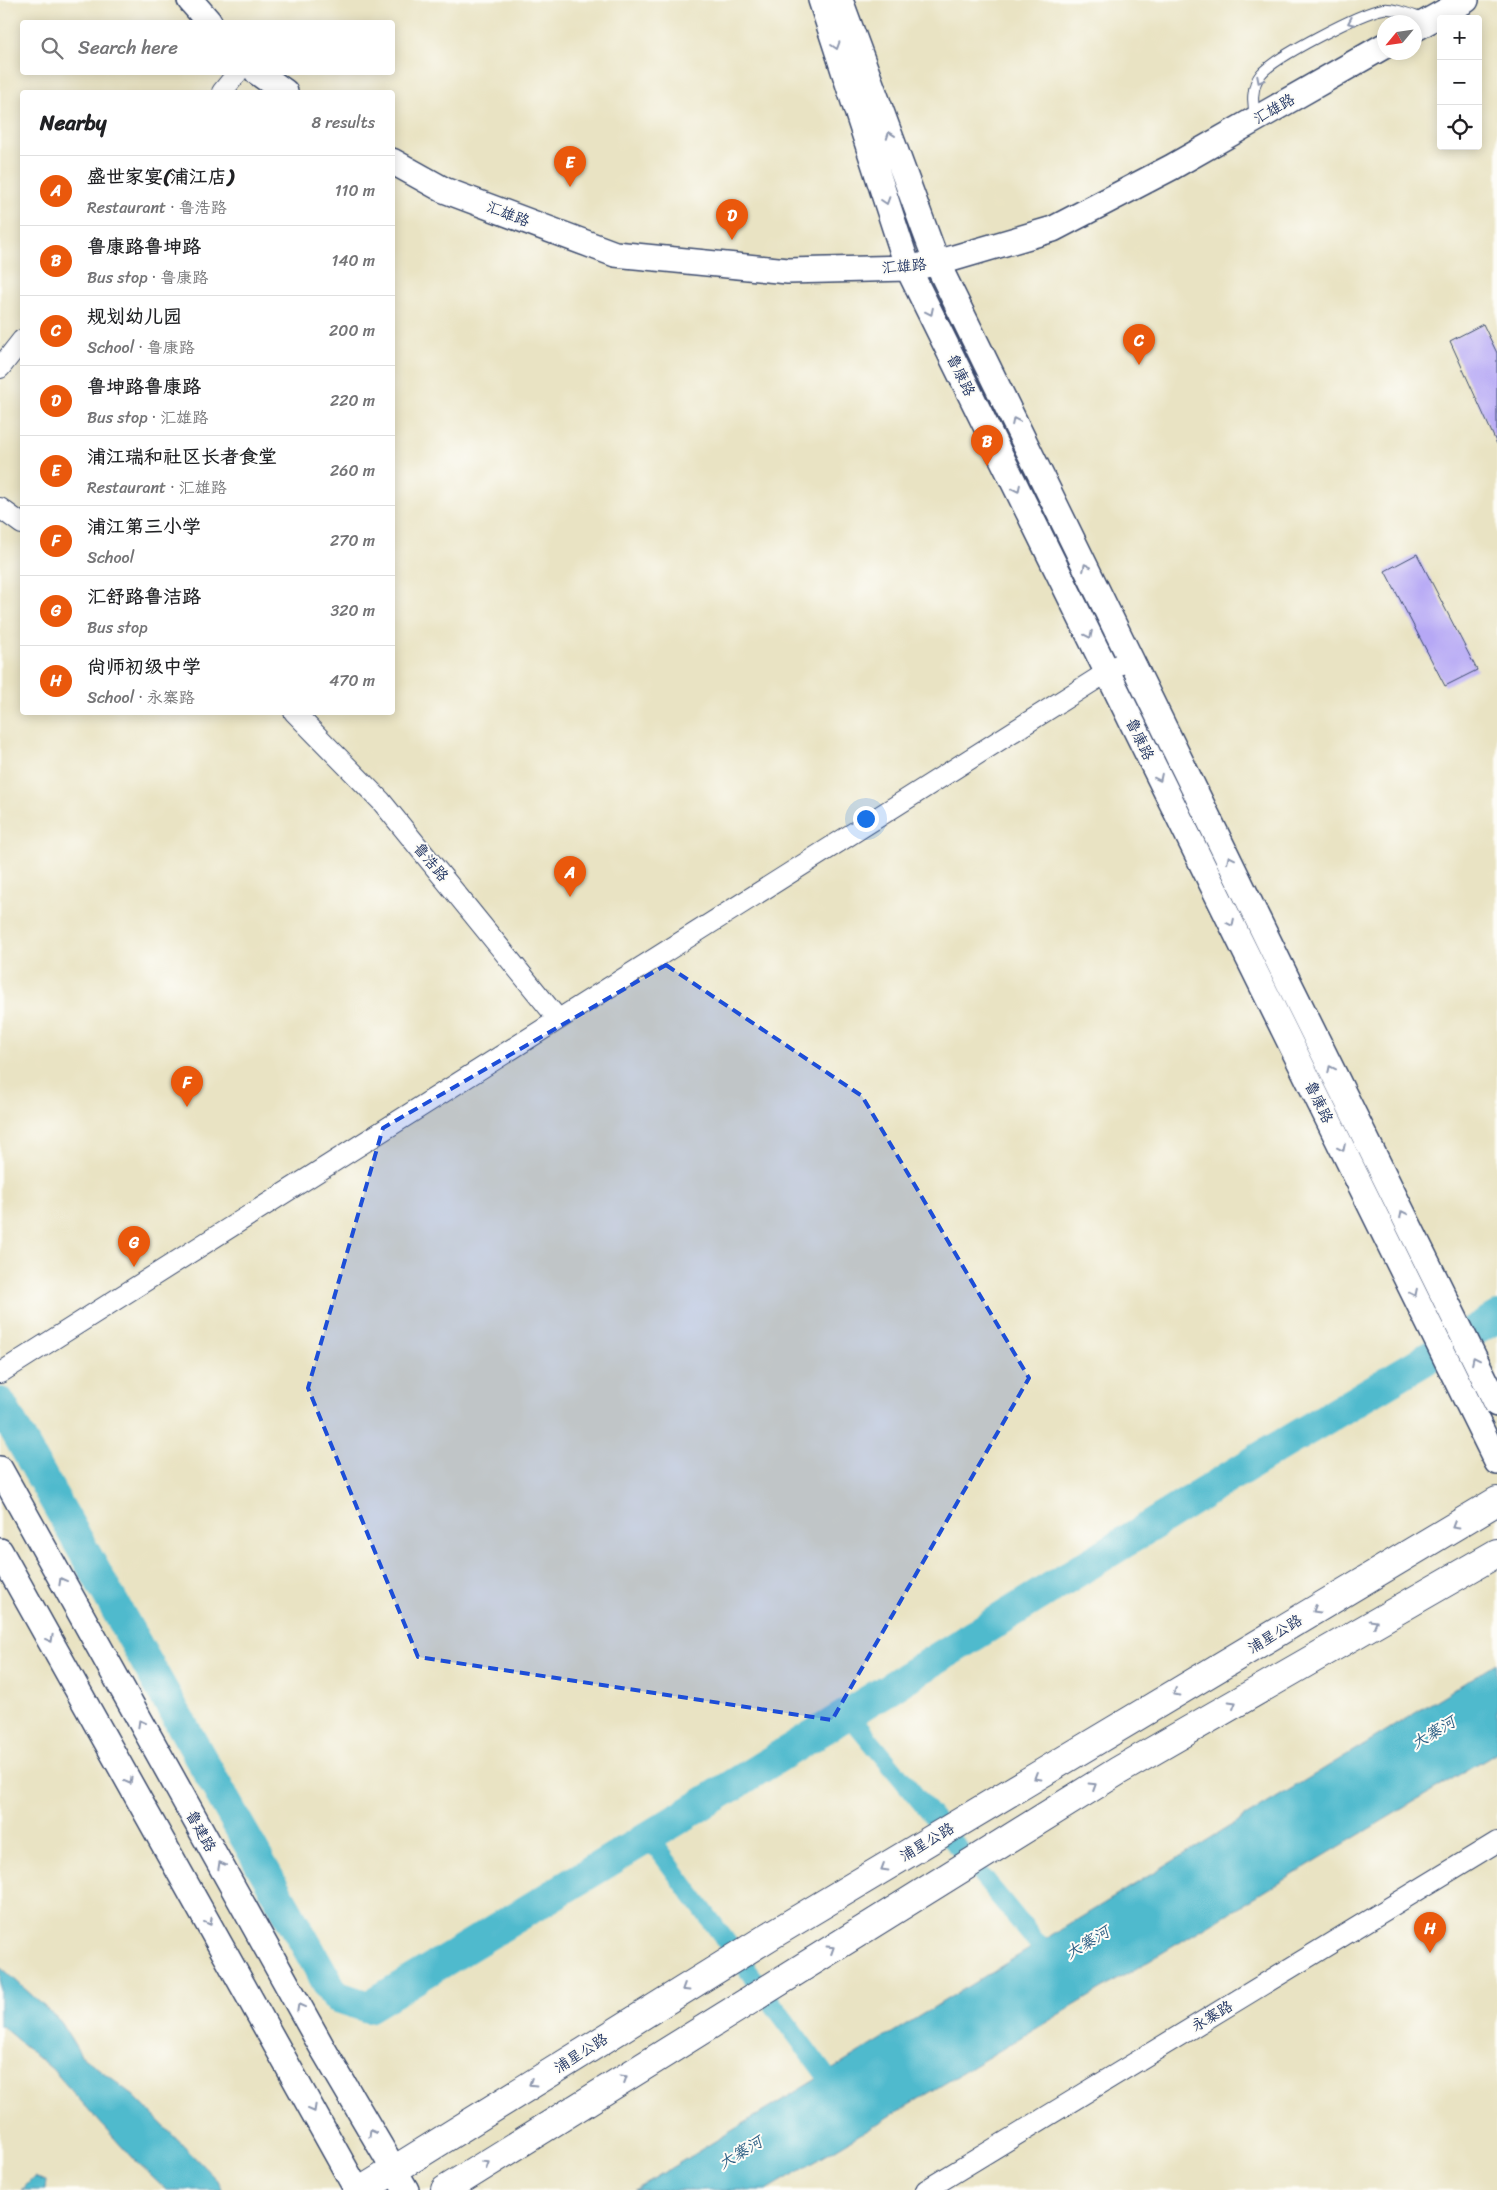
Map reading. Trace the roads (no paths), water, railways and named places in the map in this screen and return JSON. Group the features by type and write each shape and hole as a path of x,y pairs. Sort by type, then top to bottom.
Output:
{"main road":[{"name":"浦星公路","path":"362,2190 400,2180 770,1936 1497,1502"},
{"path":"445,2190 1118,1771 1497,1553"}],"street":[{"path":"190,0 207,20"},
{"name":"鲁康路","path":"821,0 908,268 1497,1462"},
{"name":"鲁康路","path":"840,0 937,263 1497,1404"},
{"path":"1422,25 1466,0"},
{"name":"汇雄路","path":"395,163 444,190 615,254 788,271 908,268 937,263 1053,229 1172,167 1377,50"},
{"path":"224,90 236,75"},
{"path":"261,75 282,90"},
{"path":"0,368 20,343"},
{"path":"0,508 20,523"},
{"path":"0,1373 1107,671 1131,658"},
{"name":"鲁浩路","path":"297,715 381,801 558,1019"},
{"name":"鲁建路","path":"0,1469 314,2032 400,2180"},
{"path":"0,1551 358,2190"},
{"name":"永寨路","path":"926,2190 1497,1842"}],"lane":[{"path":"1256,119 1251,101 1260,75 1290,52 1345,24 1384,8 1400,15"}],"water":[{"name":"大寨河","path":"1497,1663 1497,1752 767,2190 635,2190"},
{"path":"0,1966 60,2021 81,2055 134,2096 217,2180 223,2190 166,2190 133,2159 52,2069 0,2025"},
{"path":"34,2177 46,2181 45,2190 22,2190"}],"waterway":[{"path":"0,1403 335,1996 368,2007 688,1813 1268,1453 1497,1317"},
{"path":"848,1714 1053,1962"},
{"path":"649,1837 838,2092"}],"place":[{"name":"浦江瑞和社区长者食堂","path":"570,187"},
{"name":"鲁坤路鲁康路","path":"732,240"},
{"name":"规划幼儿园","path":"1139,365"},
{"name":"鲁康路鲁坤路","path":"987,466"},
{"name":"盛世家宴(浦江店)","path":"570,897"},
{"name":"浦江第三小学","path":"187,1107"},
{"name":"汇舒路鲁洁路","path":"134,1267"},
{"name":"尚师初级中学","path":"1430,1953"}]}
